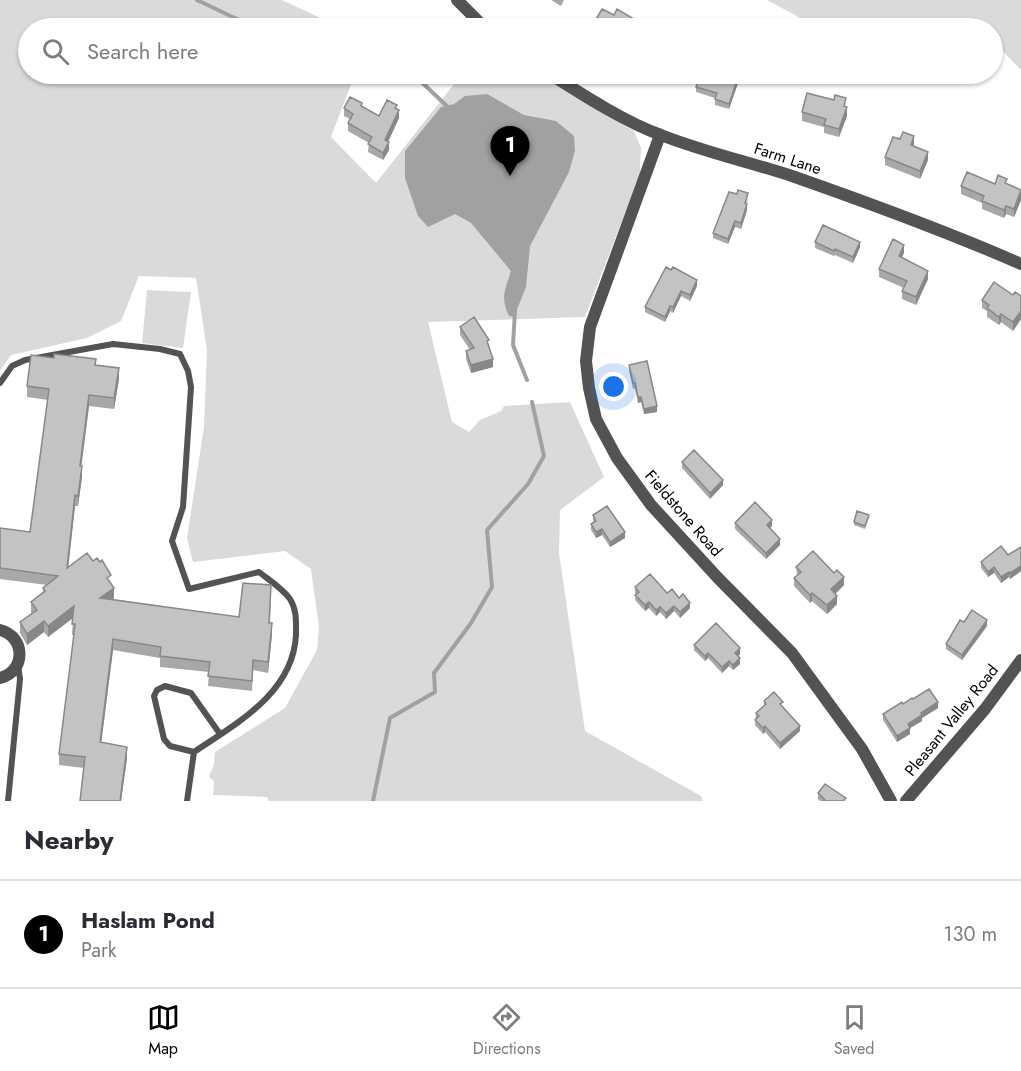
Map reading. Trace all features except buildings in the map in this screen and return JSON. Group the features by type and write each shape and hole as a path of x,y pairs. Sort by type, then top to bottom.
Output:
{"street":[{"path":"457,0 475,18"},
{"name":"Farm Lane","path":"567,84 660,135 765,167 857,199 943,231 1021,264"},
{"name":"Fieldstone Road","path":"660,135 590,327 586,361 596,420 617,458 651,505 718,578 792,652 862,749 891,801"},
{"path":"0,630 8,632 16,642 21,655 18,665 9,676 0,678"},
{"name":"Pleasant Valley Road","path":"906,801 985,709 1021,660"}],"lane":[{"path":"0,383 12,366 25,360 113,344 160,349 180,354 188,371 191,387 183,507 172,541 189,589 259,572 284,591 295,609 295,646 285,673 277,686 250,714 194,752 187,801"},
{"path":"8,801 20,679 18,665"},
{"path":"194,752 170,746 164,739 154,696 157,690 165,686 191,693 220,734"}],"shaded area":[{"path":"0,0 282,0 321,18 18,18 18,84 351,84 331,137 376,183 454,84 555,84 634,131 641,148 640,174 585,317 428,322 452,422 469,432 480,420 501,411 504,406 570,402 604,477 560,510 559,553 585,731 701,796 703,801 269,801 267,797 213,795 214,781 209,777 214,764 215,752 285,708 317,650 319,627 311,569 285,551 193,562 187,538 204,427 207,350 196,278 139,276 121,321 87,338 11,355 0,371"},
{"path":"767,0 1021,0 1021,70 1003,51 1003,18 800,18"},
{"path":"487,94 524,115 556,121 574,136 575,151 569,172 530,246 526,287 514,317 509,316 504,299 511,271 471,223 455,214 428,227 418,216 405,178 405,151 441,107 454,104 465,96"},
{"path":"147,290 191,292 183,348 142,343"}],"waterway":[{"path":"197,0 235,18"},
{"path":"424,84 450,109"},
{"path":"515,311 513,345 527,380"},
{"path":"373,801 390,718 435,692 434,673 471,623 492,587 487,530 528,484 544,456 532,402"}],"place":[{"name":"Haslam Pond","path":"510,176"}]}
